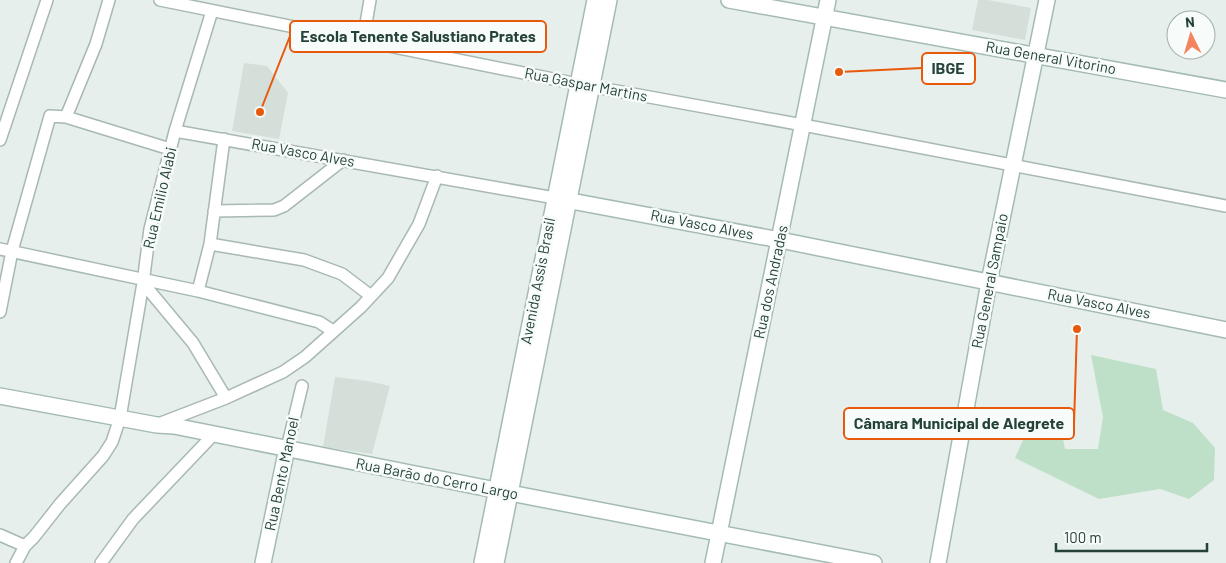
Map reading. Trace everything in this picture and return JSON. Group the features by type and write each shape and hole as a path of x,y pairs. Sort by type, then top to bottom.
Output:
{"street":[{"path":"0,140 47,0"},
{"path":"66,117 96,44 109,0"},
{"name":"Rua Gaspar Martins","path":"160,0 585,85 1226,206"},
{"path":"363,41 370,0"},
{"name":"Avenida Assis Brasil","path":"585,85 595,0"},
{"name":"Avenida Assis Brasil","path":"496,563 504,492 562,199 585,85 609,0"},
{"name":"Rua General Vitorino","path":"729,0 1226,90"},
{"name":"Rua dos Andradas","path":"713,563 828,0"},
{"name":"Rua General Sampaio","path":"938,563 989,282 1046,0"},
{"name":"Rua Emilio Alabi","path":"16,563 25,546 103,456 112,442 120,418 150,229 175,131 212,11"},
{"path":"0,312 12,251 50,116 66,117 170,149"},
{"name":"Rua Vasco Alves","path":"175,131 437,176 780,240 1226,330"},
{"path":"198,291 210,244 224,139"},
{"path":"214,211 274,210 284,206 343,160"},
{"path":"157,425 226,398 283,372 305,357 388,278 419,224 437,176"},
{"path":"210,244 304,260 342,274 371,296"},
{"path":"0,248 143,282 198,291 319,322 333,331"},
{"path":"143,282 193,343 226,398"},
{"name":"Rua Bento Manoel","path":"263,563 302,386"},
{"name":"Rua Barão do Cerro Largo","path":"0,396 157,425 174,426 718,534 874,563"},
{"path":"101,563 133,519 214,434"},
{"name":"Avenida Assis Brasil","path":"482,563 504,492"},
{"path":"0,535 25,546"}],"shaded area":[{"path":"978,0 1031,8 1025,40 972,30"},
{"path":"244,63 267,66 288,93 279,139 232,131"},
{"path":"335,377 390,386 372,454 323,447"}],"green space":[{"path":"1091,355 1156,369 1163,410 1193,423 1215,448 1214,480 1189,499 1160,489 1099,499 1015,458 1028,429 1059,418 1065,449 1098,449 1103,417"}],"place":[{"name":"IBGE","path":"839,72"},
{"name":"Escola Tenente Salustiano Prates","path":"260,112"},
{"name":"Câmara Municipal de Alegrete","path":"1077,329"}]}
